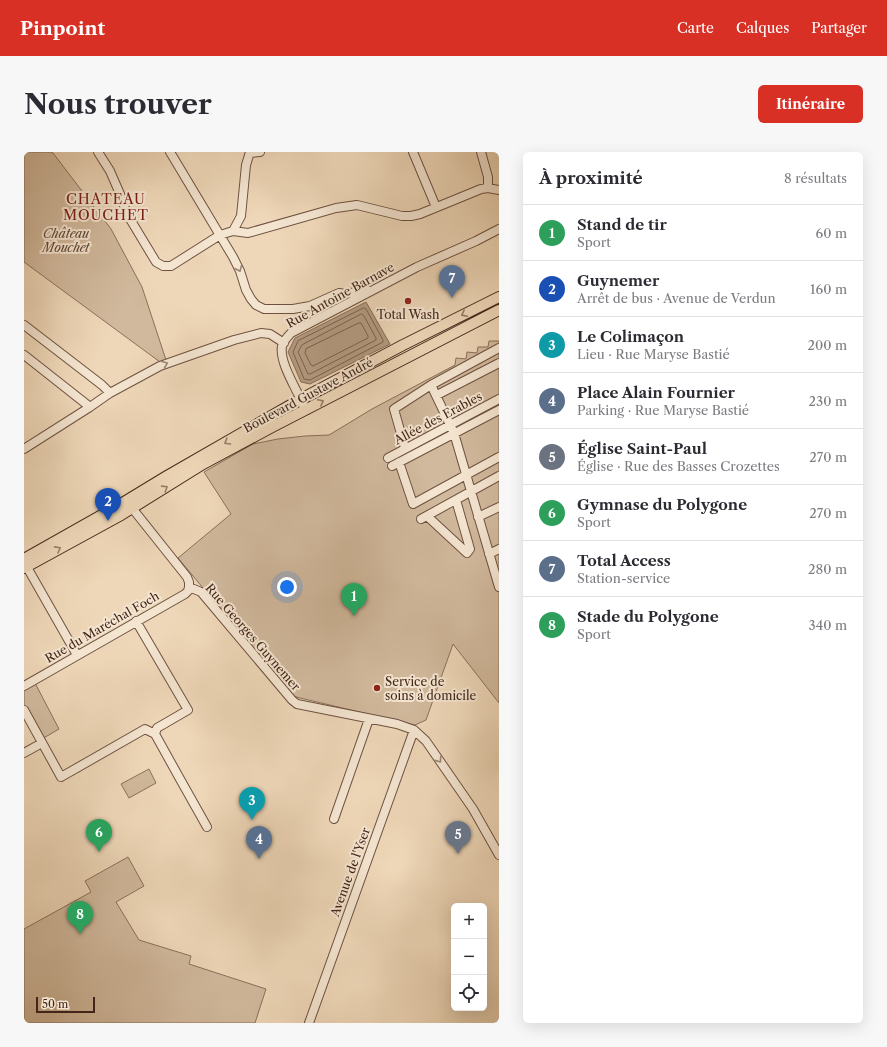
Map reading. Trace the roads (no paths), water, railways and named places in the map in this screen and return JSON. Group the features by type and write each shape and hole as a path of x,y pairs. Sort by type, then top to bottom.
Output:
{"main road":[{"name":"Boulevard Gustave André","path":"25,564 132,508 196,464 301,401 403,345 499,296"},
{"name":"Boulevard Gustave André","path":"25,564 167,476 196,464 274,426 499,310"}],"street":[{"path":"98,152 110,171 127,214 156,262 163,266 171,266 220,235 233,231 248,233 336,208 357,205 402,216 411,216 420,214 473,191 488,188 499,190"},
{"path":"170,152 233,257 240,271 246,290 256,305 264,309 293,310 310,306 339,293 344,294 376,288"},
{"path":"233,231 240,216 246,165 250,153 260,152"},
{"path":"413,152 436,207"},
{"path":"481,152 488,177 488,188"},
{"name":"Rue Antoine Barnave","path":"24,448 110,393 160,366 234,340 261,333 270,334 284,343 291,333 417,267 476,241 499,229"},
{"path":"24,325 110,393"},
{"path":"274,426 300,411 303,407 284,360 282,346 284,343"},
{"path":"405,448 394,409 431,385 496,350 499,363 437,395"},
{"path":"24,355 90,407"},
{"path":"431,385 454,433 499,587"},
{"name":"Allée des Erables","path":"388,458 499,399"},
{"path":"499,410 395,464 413,504 499,457"},
{"path":"456,500 470,549 467,553 424,518 471,491 499,476"},
{"path":"132,508 133,503 143,491"},
{"path":"478,517 499,507"},
{"name":"Rue Georges Guynemer","path":"132,508 187,577 189,587 201,592 297,704 397,724 414,730"},
{"path":"490,554 499,549"},
{"path":"25,564 77,655"},
{"name":"Rue du Maréchal Foch","path":"24,686 184,594 189,587"},
{"path":"136,621 188,710 157,728 155,734"},
{"path":"24,710 61,777 145,729 155,734 207,826"},
{"path":"334,819 369,719"},
{"path":"414,730 426,742 473,809 499,855"},
{"name":"Avenue de l'Yser","path":"309,1023 414,730"},
{"path":"24,753 42,743"}],"water":[{"path":"366,302 390,344 310,384 301,382 288,352 295,338"}],"place":[{"name":"Total Access","path":"452,298"},
{"name":"Total Wash","path":"408,301"},
{"name":"Guynemer","path":"108,521"},
{"name":"Stand de tir","path":"354,616"},
{"name":"Service de soins à domicile","path":"377,688"},
{"name":"Le Colimaçon","path":"252,820"},
{"name":"Gymnase du Polygone","path":"99,852"},
{"name":"Église Saint-Paul","path":"458,854"},
{"name":"Place Alain Fournier","path":"259,859"},
{"name":"Stade du Polygone","path":"80,934"}],"district":[{"name":"CHATEAU MOUCHET","path":"106,208"}],"park label":[{"name":"Château Mouchet","path":"66,240"}]}
